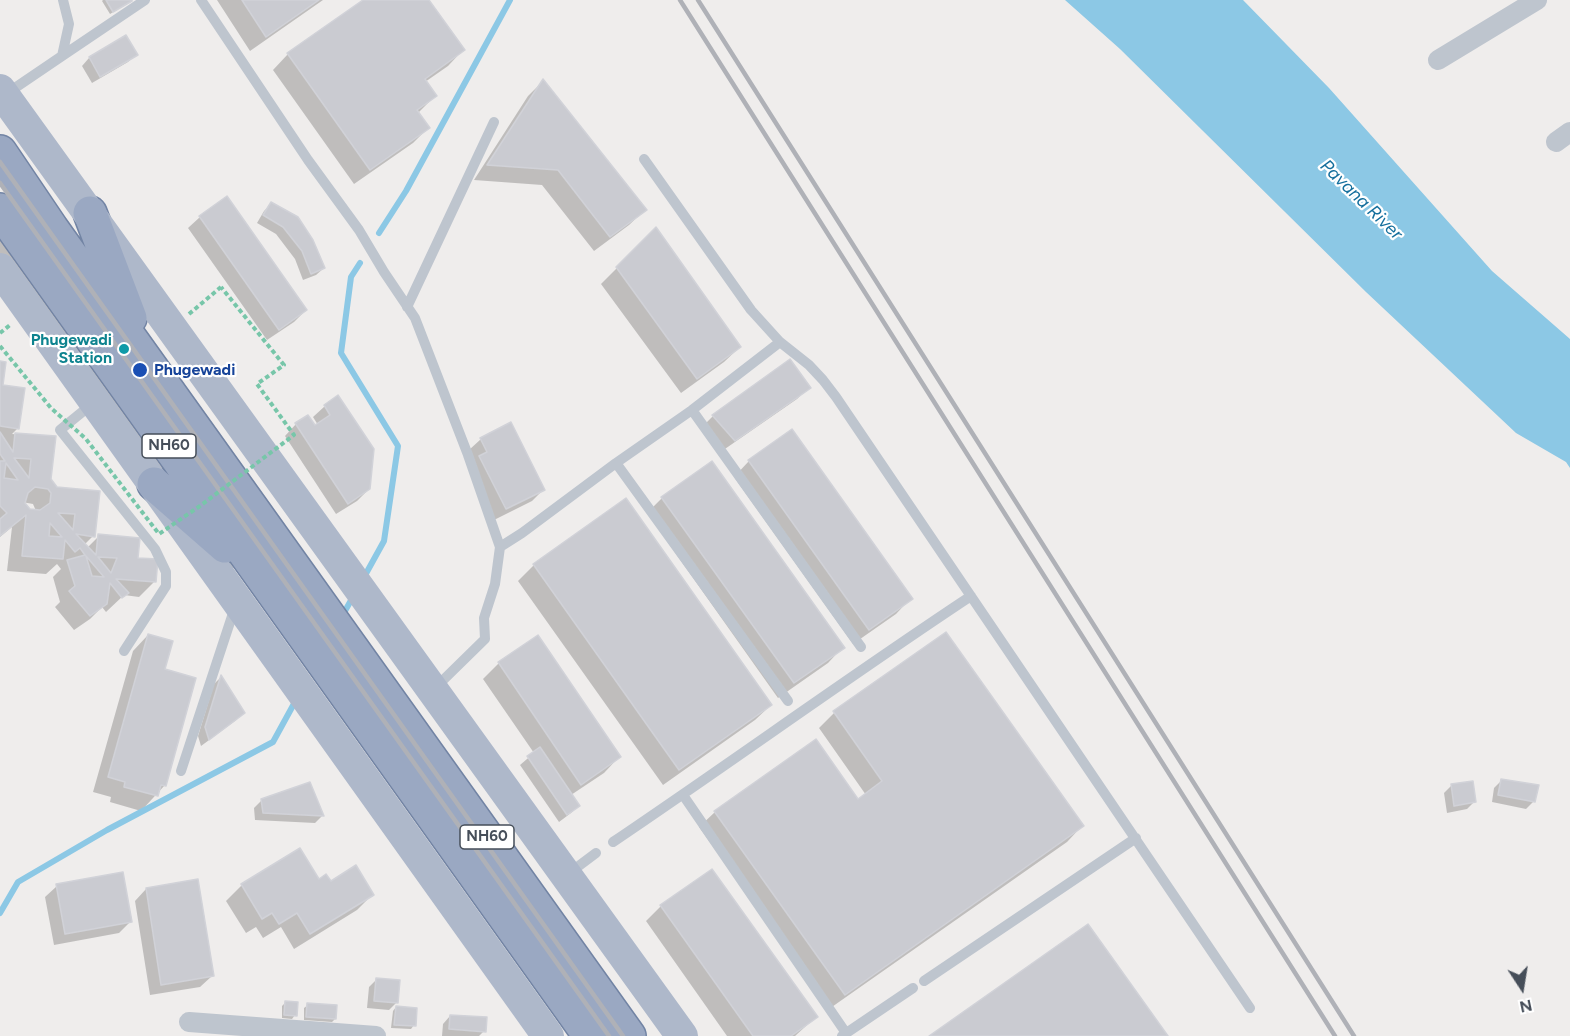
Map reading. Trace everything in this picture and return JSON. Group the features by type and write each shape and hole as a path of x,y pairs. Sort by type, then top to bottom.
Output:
{"highway":[{"name":"NH60","path":"0,152 148,364 629,1036"},
{"name":"NH60","path":"0,210 590,1036"},
{"path":"90,213 148,364"},
{"path":"154,484 265,580"}],"main road":[{"path":"2,93 682,1036"},
{"path":"0,269 548,1036"}],"street":[{"path":"1437,60 1537,0"},
{"path":"189,1022 376,1036"}],"lane":[{"path":"62,56 69,24 63,0"},
{"path":"2,93 145,0"},
{"path":"201,0 308,160 359,230 415,318 500,547 495,584 484,618 485,639 433,690"},
{"path":"407,307 494,122"},
{"path":"644,159 751,310 780,342 824,380 836,396 1251,1008"},
{"path":"500,547 692,410 780,342"},
{"path":"95,402 60,430 155,549 166,572 166,586 124,651"},
{"path":"692,410 861,647"},
{"path":"616,463 788,701"},
{"path":"613,842 970,596"},
{"path":"181,771 237,601"},
{"path":"683,795 844,1035 913,988"},
{"path":"924,981 1136,838"},
{"path":"567,875 596,853"}],"path":[{"path":"0,346 51,408 86,439 159,534 294,435 257,384 284,365 221,287 172,328"}],"water":[{"name":"Pavana River","path":"1065,0 1243,0 1329,88 1492,271 1570,339 1570,468 1566,462 1516,433 1366,292 1120,49"}],"building":[{"path":"106,0 132,0 132,1 113,12"},
{"path":"242,0 319,0 266,37"},
{"path":"363,0 429,0 465,50 425,79 437,96 417,110 430,128 370,170 287,53"},
{"path":"126,35 138,55 100,77 89,57"},
{"path":"543,79 647,210 610,237 558,170 487,165"},
{"path":"227,196 307,310 279,330 199,216"},
{"path":"271,202 298,217 313,240 325,268 311,274 302,251 283,227 263,215"},
{"path":"656,227 741,347 697,379 616,267"},
{"path":"790,359 811,388 735,441 712,415"},
{"path":"0,361 6,362 3,385 25,388 19,429 0,426"},
{"path":"338,395 374,449 370,489 348,504 295,423 308,415 315,425 330,415 324,405"},
{"path":"511,422 545,490 506,509 479,456 487,452 480,438"},
{"path":"792,429 913,599 869,630 748,460"},
{"path":"0,432 13,452 15,433 56,436 51,479 57,487 100,491 95,537 76,534 96,555 98,534 140,538 138,558 158,559 156,582 116,579 129,593 122,598 110,583 107,604 90,616 69,591 75,586 67,560 85,555 80,548 75,552 65,540 63,559 22,556 26,515 0,536 0,519 7,513 0,506 0,461 5,461 0,454","holes":["14,458 31,459 29,478","6,463 18,480 4,478","35,487 48,489 51,493 50,503 40,510 30,509 25,503 28,493","58,513 75,514 73,530","50,523 62,537 49,536","86,556 104,577 92,576","98,557 117,558 111,573"]},
{"path":"712,461 845,648 794,683 661,497"},
{"path":"626,498 772,705 679,770 533,564"},
{"path":"946,632 1084,826 845,995 714,811 816,739 858,799 882,781 833,711"},
{"path":"148,634 173,641 165,669 196,678 166,786 161,785 158,796 124,787 125,782 108,777"},
{"path":"538,635 621,757 581,785 498,662"},
{"path":"221,675 245,713 209,740 205,727"},
{"path":"540,747 580,806 567,815 527,756"},
{"path":"1501,779 1539,785 1535,802 1498,795"},
{"path":"1473,781 1476,802 1454,806 1451,784"},
{"path":"310,782 324,816 263,813 261,799"},
{"path":"300,848 319,879 326,874 331,881 356,865 374,895 310,934 297,913 279,924 272,913 262,919 241,884"},
{"path":"712,869 818,1017 791,1036 753,1036 660,905"},
{"path":"123,872 132,922 65,934 56,884"},
{"path":"198,879 214,976 161,985 146,888"},
{"path":"1088,924 1168,1036 929,1036"},
{"path":"376,978 400,980 398,1003 374,1001"},
{"path":"285,1001 298,1002 297,1016 284,1015"},
{"path":"307,1003 337,1005 336,1019 306,1017"},
{"path":"396,1006 417,1008 416,1026 394,1025"},
{"path":"450,1015 487,1017 486,1032 449,1029"}],"waterway":[{"path":"379,233 406,191 510,0"},
{"path":"360,263 351,277 341,353 398,446 384,541 363,579"},
{"path":"341,618 354,595"},
{"path":"0,913 18,882 107,830 273,742 296,700"}],"railway":[{"path":"680,0 1335,1036"},
{"path":"698,0 1354,1036"},
{"path":"0,162 623,1036"},
{"path":"0,183 609,1036"}],"place":[{"name":"Phugewadi Station","path":"124,349"},
{"name":"Phugewadi","path":"140,370"}]}
